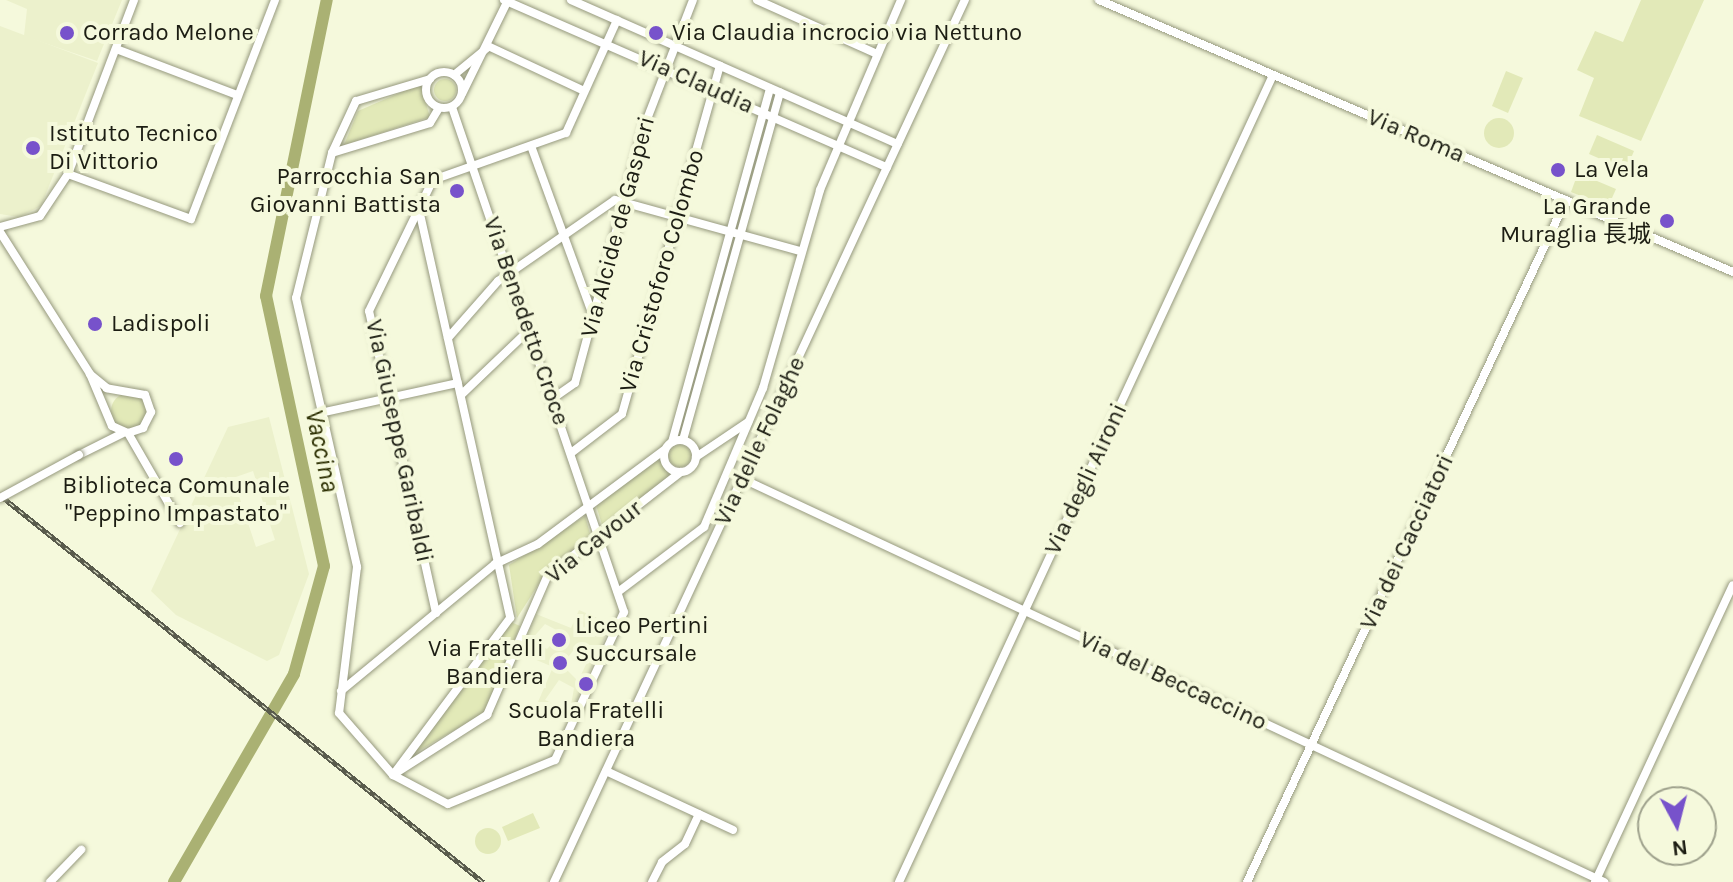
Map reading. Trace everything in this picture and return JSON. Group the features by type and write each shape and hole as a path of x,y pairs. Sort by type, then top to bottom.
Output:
{"street":[{"path":"97,446 109,422 107,407 90,374 0,230 40,216 68,174 134,0"},
{"path":"68,174 191,219 275,0"},
{"name":"Via Claudia","path":"571,0 898,144"},
{"name":"Via Alcide de Gasperi","path":"552,399 575,383 663,67 693,0"},
{"path":"757,0 877,54"},
{"path":"618,592 701,532 763,388 800,251 848,123 901,0"},
{"name":"Via delle Folaghe","path":"554,882 965,0"},
{"name":"Via Roma","path":"1099,0 1733,272"},
{"path":"430,79 427,96 439,108 452,107 487,47 508,1"},
{"name":"Via Claudia","path":"508,1 887,167"},
{"name":"Via Giuseppe Garibaldi","path":"436,613 369,311 418,203 433,180 566,133 617,20"},
{"path":"487,47 454,75 356,101 332,153 296,291 358,579 341,691 341,720 393,775 448,804 555,760 623,617 618,592 598,537"},
{"path":"487,47 584,91"},
{"path":"116,49 237,95"},
{"name":"Via Cristoforo Colombo","path":"571,453 622,414 720,66"},
{"path":"454,75 462,94"},
{"name":"Via degli Aironi","path":"899,882 1273,75"},
{"path":"341,691 500,562 589,506 672,442 770,88"},
{"path":"683,440 780,92"},
{"name":"Via Benedetto Croce","path":"452,107 598,537"},
{"path":"332,153 430,123 439,108"},
{"path":"531,146 561,238 593,315"},
{"name":"Via dei Cacciatori","path":"1247,882 1566,200"},
{"path":"448,338 509,274 608,203 623,202 800,251"},
{"path":"393,775 510,618 418,203"},
{"path":"461,395 527,332"},
{"path":"700,338 710,341"},
{"path":"90,374 148,400 142,455"},
{"path":"320,413 458,383"},
{"path":"763,388 781,396"},
{"path":"107,407 122,390"},
{"path":"664,450 666,466 681,472 696,457 748,421"},
{"path":"109,422 126,433 142,455 180,523"},
{"path":"0,498 97,446 143,428"},
{"path":"672,442 683,440"},
{"path":"683,440 696,457"},
{"name":"Via Cavour","path":"393,775 487,715 523,625 548,575 681,472"},
{"name":"Via del Beccaccino","path":"743,479 1599,881"},
{"path":"1599,881 1733,585"},
{"path":"510,618 523,625"},
{"path":"606,771 733,830"},
{"path":"652,882 662,862 685,844 699,814"},
{"path":"50,882 81,850"}],"shaded area":[{"name":"Corrado Melone","path":"6,0 122,0 97,61 24,36 27,9"},
{"path":"1641,0 1704,0 1641,141 1579,116 1594,78 1577,70 1595,31 1623,42"},
{"name":"Istituto Tecnico Di Vittorio","path":"0,26 98,63 41,206 19,217 0,214"},
{"path":"1506,71 1523,78 1508,113 1492,106"},
{"path":"441,79 449,79 456,90 449,101 441,101 434,94 434,86"},
{"path":"420,84 430,117 344,145 358,111"},
{"path":"1499,118 1510,122 1514,133 1510,144 1499,148 1488,144 1484,133 1488,122"},
{"path":"1597,135 1634,151 1626,170 1589,154"},
{"path":"1578,173 1616,189 1608,207 1571,192"},
{"path":"129,393 141,399 147,411 141,423 129,429 117,423 111,411 117,399"},
{"path":"269,417 309,574 279,655 267,661 176,615 151,591 228,427","holes":["253,471 275,540 256,547 233,478"]},
{"path":"680,445 688,448 691,456 688,464 680,467 672,464 669,456 672,448"},
{"path":"660,457 673,474 603,528 596,505"},
{"path":"585,516 591,537 547,571 517,618 509,565"},
{"name":"Via Fratelli Bandiera","path":"579,610 611,624 569,717 538,702 553,667 520,653 536,614 571,628","holes":["545,624 562,633 547,649 531,640","576,647 591,654 578,681 562,665","559,680 574,688 570,711 545,700"]},
{"path":"511,622 520,626 486,712 413,754"},
{"path":"533,813 540,828 508,841 502,827"},
{"path":"488,828 497,832 501,841 497,850 488,854 479,850 475,841 479,832"}],"waterway":[{"name":"Vaccina","path":"174,882 294,674 324,566 266,296 327,0"}],"railway":[{"path":"0,495 483,882"}],"place":[{"name":"Corrado Melone","path":"67,33"},
{"name":"Via Claudia incrocio via Nettuno","path":"656,33"},
{"name":"Istituto Tecnico Di Vittorio","path":"33,148"},
{"name":"La Vela","path":"1558,170"},
{"name":"Parrocchia San Giovanni Battista","path":"457,191"},
{"name":"La Grande Muraglia 長城","path":"1667,221"},
{"name":"Ladispoli","path":"95,324"},
{"name":"Biblioteca Comunale \"Peppino Impastato\"","path":"176,459"},
{"name":"Liceo Pertini Succursale","path":"559,640"},
{"name":"Via Fratelli Bandiera","path":"560,663"},
{"name":"Scuola Fratelli Bandiera","path":"586,684"}]}
